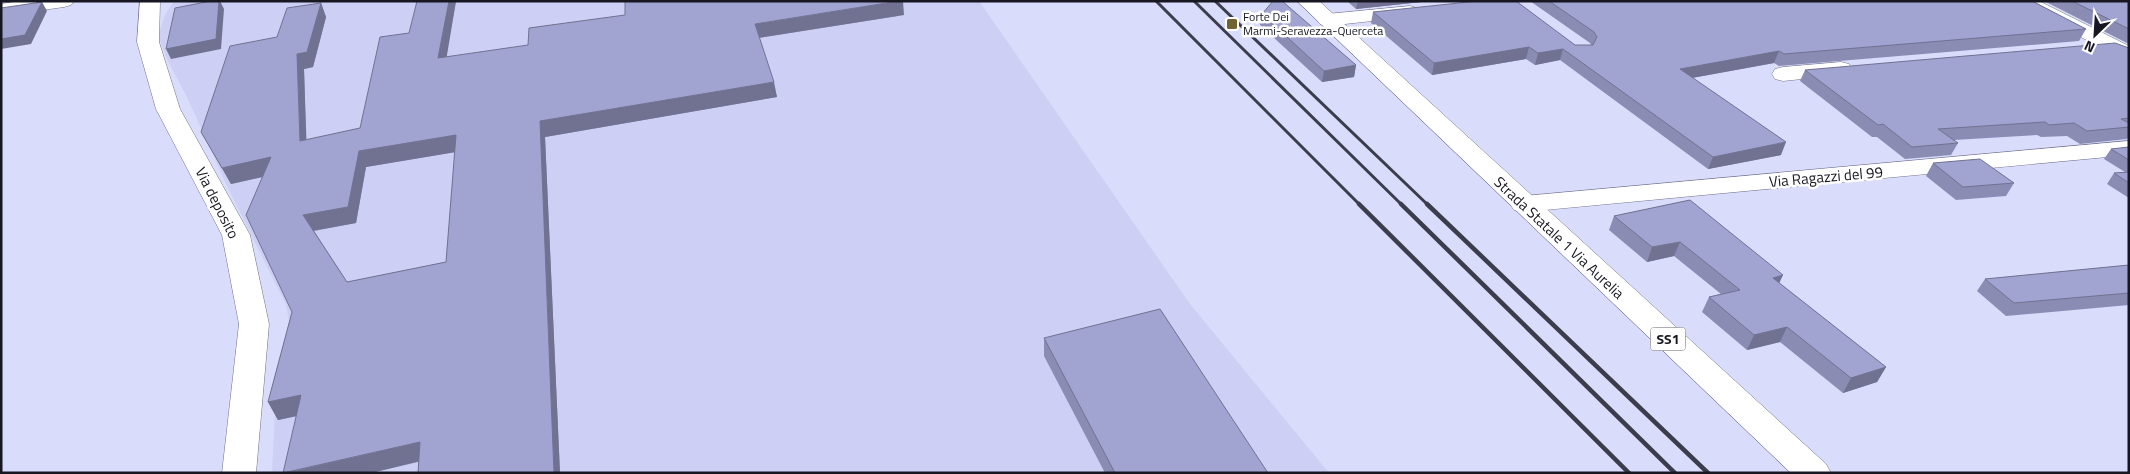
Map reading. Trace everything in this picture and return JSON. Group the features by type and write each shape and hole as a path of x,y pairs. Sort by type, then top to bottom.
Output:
{"street":[{"path":"1,10 64,1"},
{"name":"Via deposito","path":"150,1 148,42 168,109 236,235 254,324 239,473"},
{"name":"Strada Statale 1 Via Aurelia","path":"1306,1 1814,473"},
{"path":"2022,1 2120,51"},
{"path":"1327,20 1426,11"},
{"path":"2072,49 2120,51"},
{"path":"1783,74 1863,68"},
{"name":"Via Ragazzi del 99","path":"1523,204 2129,148"}],"shaded area":[{"path":"174,1 979,1 1190,304 1329,473 272,473 275,410 292,337 286,305 227,186 158,36 165,15"}],"building":[{"path":"219,1 216,39 166,49 175,8"},
{"path":"417,1 449,1 438,58 528,45 529,28 625,15 625,1 899,1 755,24 774,82 540,121 554,473 418,473 420,442 283,473 301,395 268,402 292,312 246,215 271,157 222,168 201,132 230,46 277,37 287,8 321,3 307,52 297,54 300,141 360,128 380,37 409,33","holes":["456,135 446,262 347,282 303,215 348,207 359,151"]},
{"path":"1273,1 1282,1 1356,65 1324,71 1262,14"},
{"path":"1478,1 1516,1 1575,45 1593,45 1597,37 1594,32 1549,1 2032,1 2086,29 1784,54 1779,51 1680,69 1786,142 1713,157 1563,49 1538,53 1529,47 1434,63 1373,12"},
{"path":"2072,1 2129,1 2129,29"},
{"path":"42,2 25,35 1,39 1,8"},
{"path":"2115,43 2129,48 2129,118 2121,119 2129,123 2129,127 2087,131 2074,123 2049,125 2045,122 1938,129 1958,143 1912,147 1883,124 1878,125 1805,70"},
{"path":"2129,147 2129,160 2111,149"},
{"path":"1980,159 2014,183 1963,187 1933,163"},
{"path":"2129,172 2129,183 2114,173"},
{"path":"1690,200 1783,275 1773,278 1886,367 1851,378 1787,327 1754,335 1709,297 1740,290 1680,242 1652,247 1614,216"},
{"path":"2129,265 2129,293 2014,303 1985,279"},
{"path":"1160,309 1268,473 1115,473 1044,338"}],"railway":[{"path":"1156,1 1359,204"},
{"path":"1194,1 1402,205"},
{"path":"1215,1 1428,205"},
{"path":"1359,204 1629,473"},
{"path":"1401,204 1675,473"},
{"path":"1427,204 1708,473"}],"place":[{"name":"Forte Dei Marmi-Seravezza-Querceta","path":"1232,24"}]}
